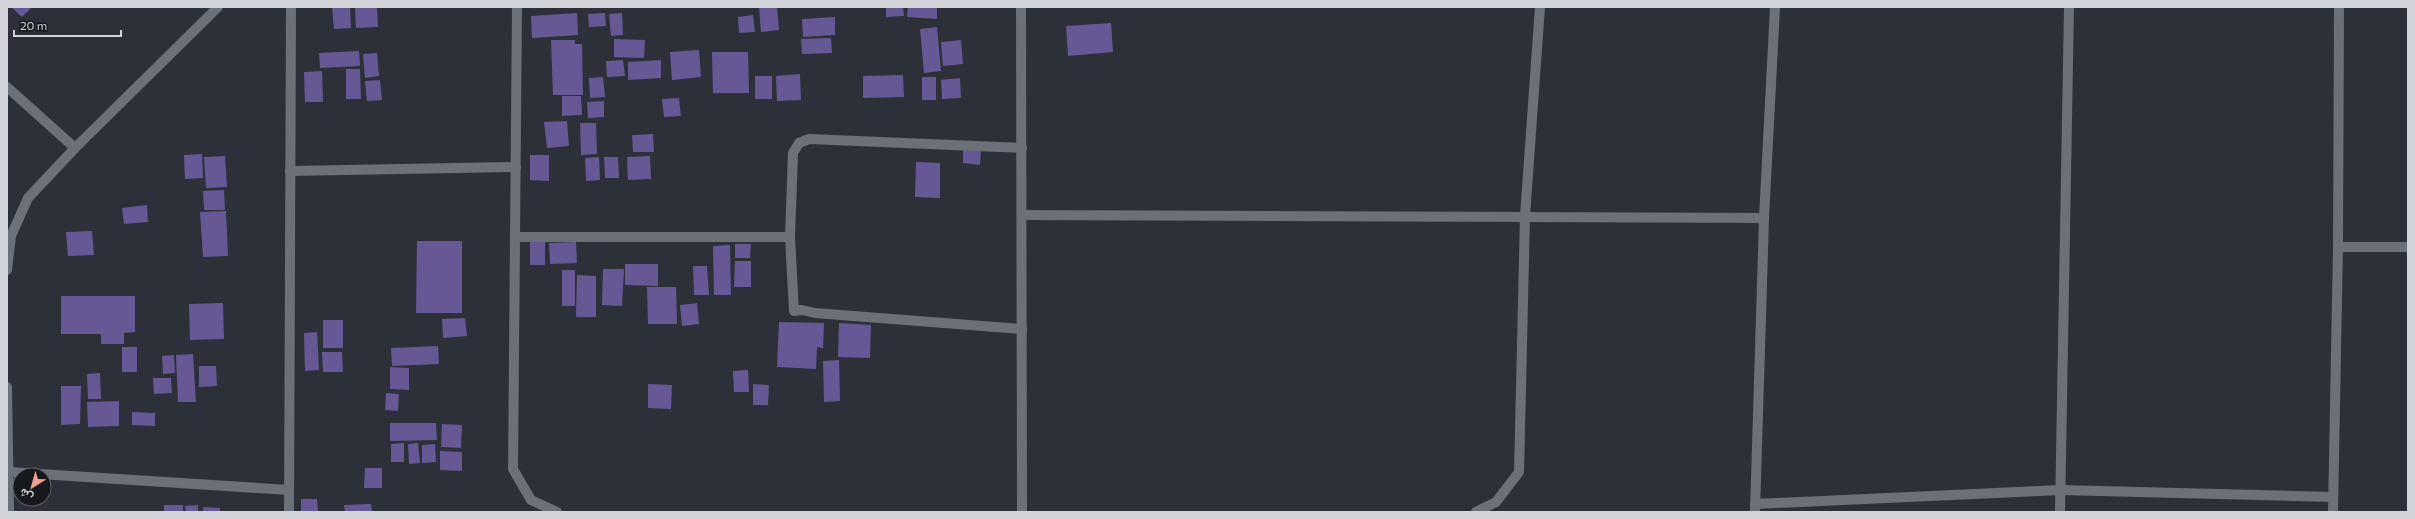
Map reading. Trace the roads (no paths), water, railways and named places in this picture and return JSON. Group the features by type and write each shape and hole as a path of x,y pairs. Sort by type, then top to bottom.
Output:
{"street":[{"path":"7,270 9,238 28,198 75,148 218,7"},
{"path":"289,512 291,7"},
{"path":"517,7 513,468 531,500 557,512"},
{"path":"1021,7 1022,512"},
{"path":"1476,512 1496,502 1519,472 1525,216 1540,7"},
{"path":"1775,7 1764,218 1755,508 2060,490 2333,497"},
{"path":"2060,512 2069,7"},
{"path":"2333,512 2338,247 2339,7"},
{"path":"7,87 75,148"},
{"path":"1022,148 809,139 799,143 793,153 790,237 794,311 1022,329"},
{"path":"290,171 516,167"},
{"path":"1022,215 1764,218"},
{"path":"515,237 790,237"},
{"path":"2338,247 2408,247"},
{"path":"7,387 9,512"},
{"path":"9,472 289,490"}]}
